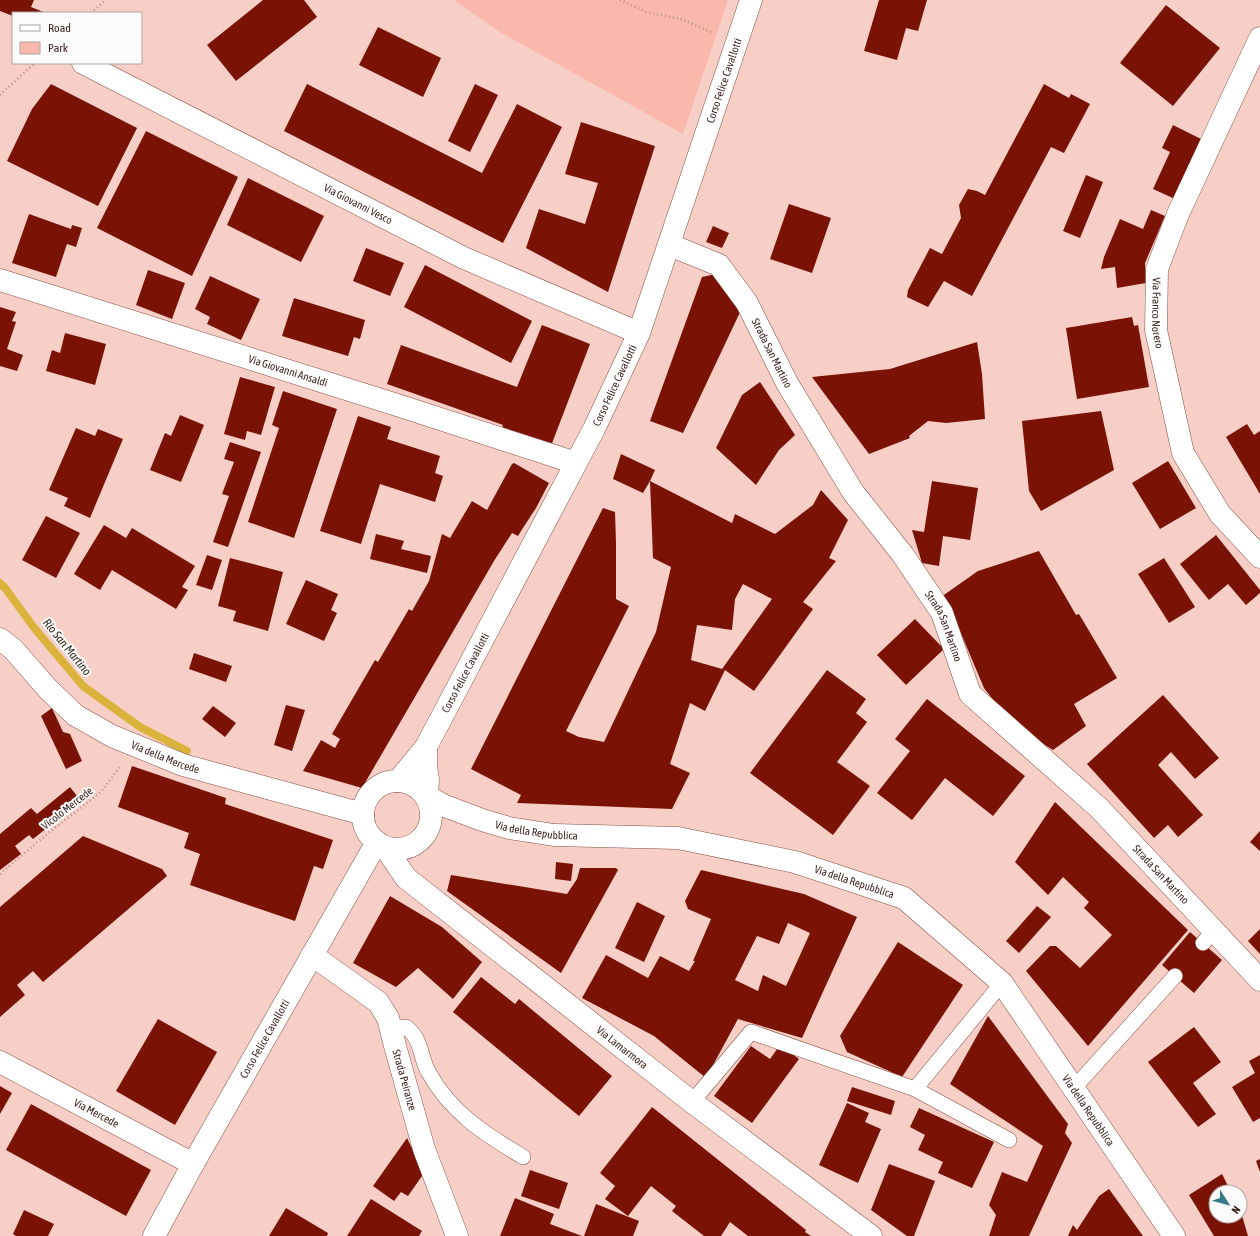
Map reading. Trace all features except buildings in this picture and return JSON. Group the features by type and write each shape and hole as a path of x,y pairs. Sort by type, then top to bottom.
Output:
{"street":[{"name":"Corso Felice Cavallotti","path":"426,747 594,429 639,333 670,245 751,0"},
{"name":"Via Franco Norero","path":"1260,38 1178,214 1157,269 1156,330 1183,453 1220,514 1260,556"},
{"name":"Via Giovanni Vesco","path":"85,64 464,258 639,333"},
{"name":"Strada San Martino","path":"670,245 719,265 747,303 786,382 853,492 903,555 942,613 970,694 1099,808 1208,937 1260,980"},
{"name":"Via Giovanni Ansaldi","path":"0,280 379,399 576,463"},
{"name":"Via della Mercede","path":"0,639 13,649 48,689 76,714 112,736 183,765 363,814"},
{"path":"426,747 428,779 426,796 431,806 432,817 430,828 424,837 416,844 406,848 395,849 381,845 370,835 365,827 363,814 367,799 380,785 398,780 426,747"},
{"name":"Via della Repubblica","path":"398,780 409,782 419,788 426,796 445,806 482,820 509,828 554,836 678,838 795,862 904,898 1002,983 1174,1236"},
{"name":"Corso Felice Cavallotti","path":"154,1236 193,1164 312,955 381,845"},
{"name":"Via Lamarmora","path":"381,845 406,878 692,1102 871,1236"},
{"name":"Strada Peiranze","path":"312,955 378,1002 388,1018 424,1149 457,1236"},
{"name":"Via Mercede","path":"0,1062 193,1164"}],"lane":[{"path":"1074,1088 1175,976"},
{"path":"915,1089 1002,983"},
{"path":"390,1028 406,1027 414,1033 428,1071 445,1098 468,1121 490,1138 523,1157"},
{"path":"692,1102 751,1032 915,1089 1009,1140"}],"path":[{"path":"92,12 106,0"},
{"path":"620,0 646,12 681,19 736,46"},
{"path":"0,95 34,64"},
{"name":"Vicolo Mercede","path":"0,874 47,834 101,792 136,747"}],"green space":[{"path":"454,0 728,0 683,134 500,32"}],"waterway":[{"name":"Rio San Martino","path":"0,583 35,629 83,686 140,727 187,751"}]}
